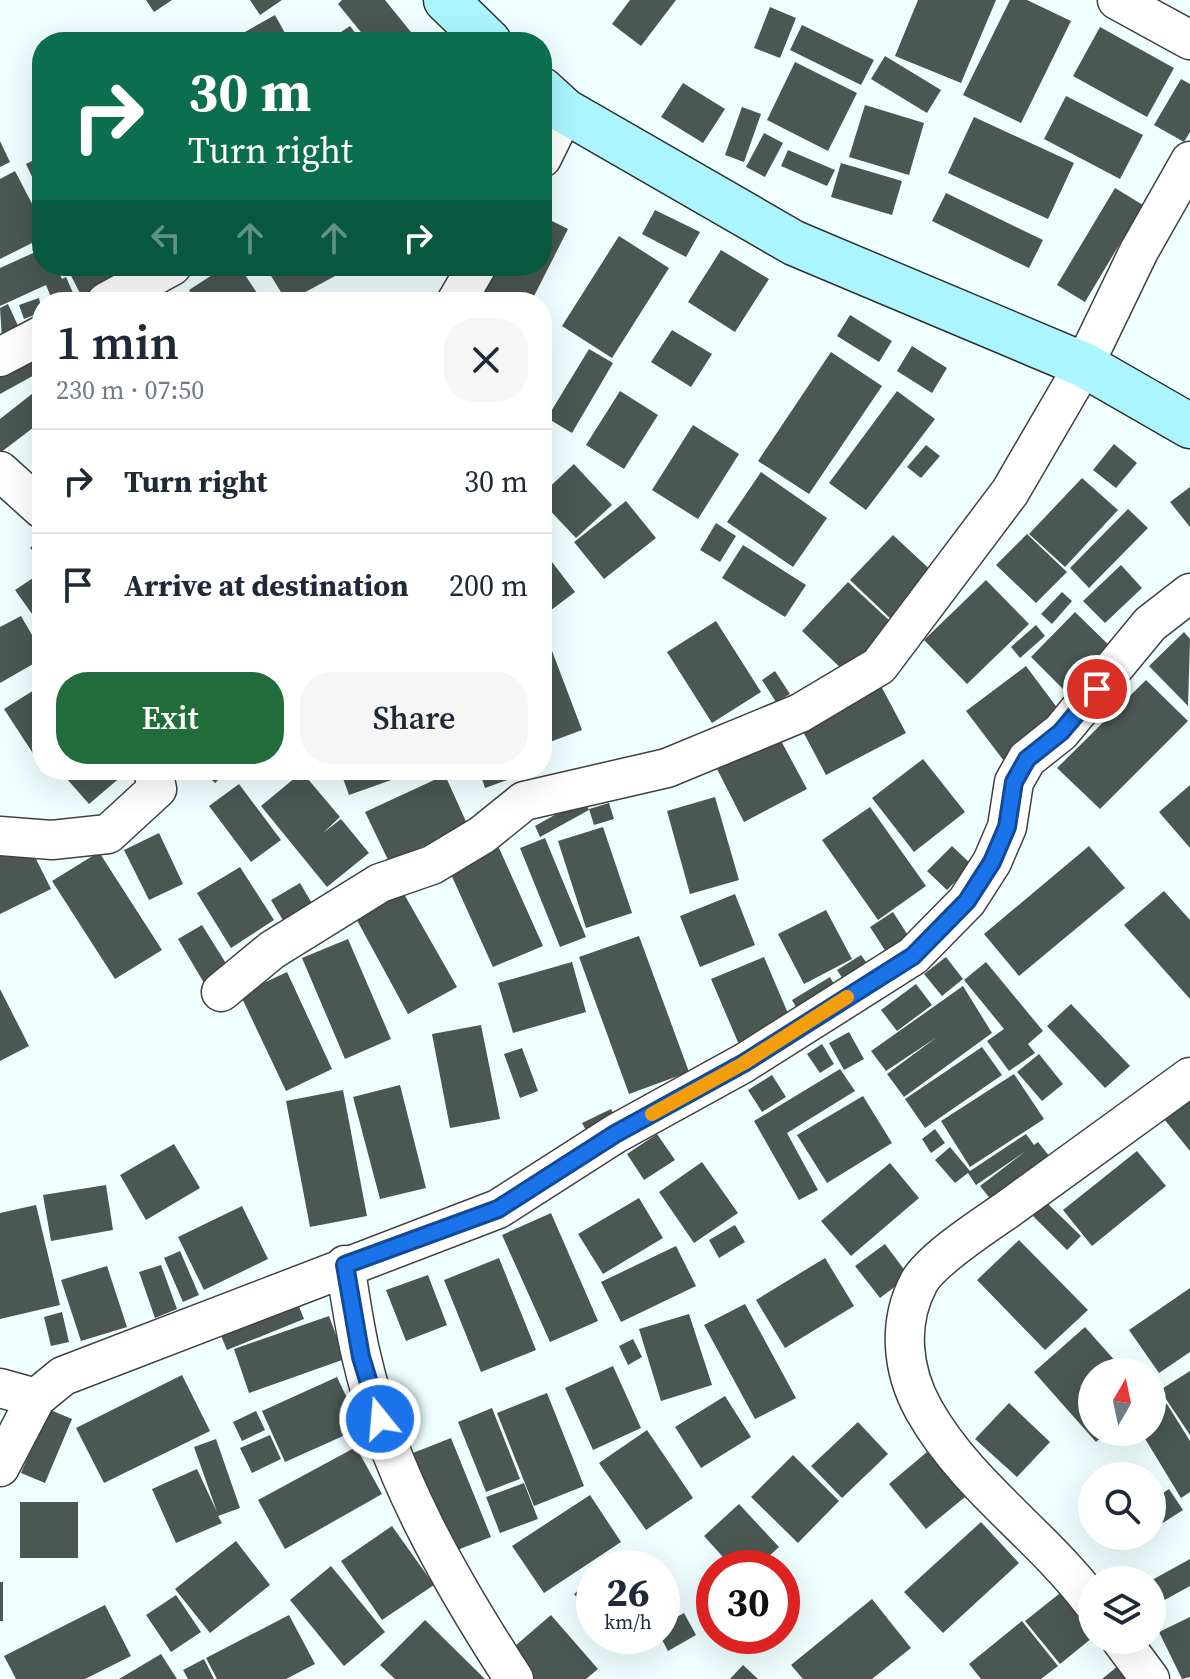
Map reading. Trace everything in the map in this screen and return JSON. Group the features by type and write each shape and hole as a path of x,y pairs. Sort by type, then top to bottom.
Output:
{"main road":[{"path":"554,100 794,243 1084,365 1190,426"}],"street":[{"path":"1117,0 1190,40"},
{"path":"221,992 272,950 380,883 432,865 482,835 524,801 667,768 800,713 879,666 1010,492 1084,365 1139,251 1190,161"},
{"path":"136,292 166,282"},
{"path":"0,357 32,340"},
{"path":"0,471 32,500"},
{"path":"0,1467 20,1422 36,1398 63,1376 345,1265 498,1209 615,1134 744,1063 913,956 967,901 992,862 1007,827 1014,782 1027,759 1061,732 1150,624 1190,593"},
{"path":"0,836 52,840 108,834 157,789 155,780"},
{"path":"1078,1587 976,1478 924,1410 905,1360 905,1328 921,1279 966,1238 1190,1077"},
{"path":"345,1265 361,1357 380,1419 414,1501 470,1612 514,1679"},
{"path":"0,1388 36,1398"},
{"path":"1131,1654 1150,1679"}],"building":[{"path":"146,0 172,0 154,12"},
{"path":"250,0 282,0 260,15"},
{"path":"342,0 385,0 411,32 361,32 338,4"},
{"path":"630,0 676,0 641,46 612,24"},
{"path":"918,0 996,0 961,83 895,56"},
{"path":"1010,0 1027,0 1071,21 1021,123 963,95"},
{"path":"770,7 796,18 780,58 754,48"},
{"path":"275,15 284,32 245,32"},
{"path":"802,25 874,60 861,85 790,50"},
{"path":"350,26 354,32 341,32"},
{"path":"1100,27 1174,68 1147,117 1073,76"},
{"path":"885,56 941,90 927,113 871,79"},
{"path":"795,62 857,93 828,151 767,120"},
{"path":"1181,79 1190,84 1190,132 1184,142 1154,125"},
{"path":"683,83 725,109 703,143 661,117"},
{"path":"1066,96 1143,135 1120,179 1044,139"},
{"path":"865,105 924,123 909,175 849,157"},
{"path":"742,107 761,114 744,162 725,155"},
{"path":"974,117 1074,163 1048,219 948,173"},
{"path":"764,133 783,143 765,177 746,167"},
{"path":"0,141 10,162 0,167"},
{"path":"788,150 835,170 827,186 781,166"},
{"path":"32,161 32,177 26,164"},
{"path":"841,163 902,181 892,215 831,197"},
{"path":"15,171 32,204 32,243 0,259 0,179"},
{"path":"1115,188 1143,205 1085,302 1057,285"},
{"path":"946,193 1043,240 1029,268 932,221"},
{"path":"655,210 700,232 686,257 642,234"},
{"path":"552,221 568,229 552,261"},
{"path":"619,236 669,268 612,358 562,326"},
{"path":"721,250 769,279 735,332 688,302"},
{"path":"32,254 32,276 66,277 73,292 49,292 46,285 0,306 0,268"},
{"path":"71,276 137,276 103,292 79,292"},
{"path":"211,276 246,276 256,292 190,292"},
{"path":"271,276 335,276 305,292 281,292"},
{"path":"479,276 544,276 536,292 471,292"},
{"path":"32,300 32,316 24,319 19,305"},
{"path":"8,304 20,330 2,339 0,308"},
{"path":"850,315 892,341 879,362 837,336"},
{"path":"672,330 712,354 691,387 651,362"},
{"path":"912,346 947,368 932,393 897,371"},
{"path":"589,349 613,363 572,433 552,421 552,410"},
{"path":"831,352 882,386 809,494 758,461"},
{"path":"32,357 32,376 0,394 0,372"},
{"path":"620,391 658,415 624,469 586,445"},
{"path":"897,391 935,419 866,510 829,483"},
{"path":"32,394 32,429 0,453 0,419"},
{"path":"693,425 739,454 698,519 652,490"},
{"path":"1114,444 1137,463 1116,488 1093,470"},
{"path":"926,445 940,456 921,478 907,467"},
{"path":"574,464 612,505 576,538 552,513 552,485"},
{"path":"761,472 827,518 793,567 727,522"},
{"path":"1082,478 1118,510 1065,567 1029,534"},
{"path":"1190,487 1190,527 1170,502"},
{"path":"626,501 656,538 604,579 574,542"},
{"path":"1128,509 1148,528 1089,588 1070,568"},
{"path":"716,523 736,536 720,562 700,550"},
{"path":"1027,534 1067,572 1036,603 996,565"},
{"path":"893,535 937,576 894,622 850,580"},
{"path":"743,545 806,585 785,617 722,578"},
{"path":"552,562 575,592 552,609"},
{"path":"1121,565 1142,588 1105,623 1083,601"},
{"path":"32,579 32,614 15,590"},
{"path":"986,580 1029,624 967,684 924,640"},
{"path":"848,582 892,623 846,673 802,631"},
{"path":"1062,592 1072,601 1052,624 1041,614"},
{"path":"1075,612 1115,651 1070,696 1031,657"},
{"path":"21,616 32,635 32,665 0,683 0,627"},
{"path":"716,621 761,692 712,723 667,652"},
{"path":"1036,625 1045,636 1020,658 1011,647"},
{"path":"1184,632 1190,639 1188,706 1149,666"},
{"path":"552,651 582,730 552,741"},
{"path":"1026,666 1064,717 1004,761 966,711"},
{"path":"775,671 790,694 776,702 762,680"},
{"path":"1146,680 1188,721 1100,809 1057,768"},
{"path":"880,684 906,733 826,775 800,726"},
{"path":"32,691 32,752 4,709"},
{"path":"779,737 807,789 744,822 717,769"},
{"path":"923,759 965,812 914,852 872,798"},
{"path":"68,780 117,780 89,804"},
{"path":"292,780 309,780 340,817 323,833 341,819 369,853 327,887 261,806"},
{"path":"344,780 391,780 349,795"},
{"path":"434,780 447,780 468,826 389,862 365,812"},
{"path":"482,780 508,780 485,788"},
{"path":"239,784 281,840 251,862 209,806"},
{"path":"1190,785 1190,848 1159,812"},
{"path":"715,797 739,880 690,894 667,811"},
{"path":"583,799 589,810 540,837 535,826"},
{"path":"609,803 614,819 594,825 589,809"},
{"path":"870,807 926,886 878,920 822,840"},
{"path":"603,827 632,913 586,928 558,841"},
{"path":"159,833 183,884 149,900 124,850"},
{"path":"545,838 586,937 560,947 520,848"},
{"path":"28,843 51,889 0,914 0,856"},
{"path":"952,846 972,865 947,890 927,871"},
{"path":"1089,846 1125,888 1019,976 984,934"},
{"path":"499,848 543,946 493,967 449,870"},
{"path":"99,852 162,950 115,979 52,881"},
{"path":"240,867 274,920 231,948 197,893"},
{"path":"300,883 313,905 284,922 271,900"},
{"path":"400,887 457,987 408,1014 353,913"},
{"path":"1164,891 1190,920 1190,999 1124,925"},
{"path":"735,894 755,945 700,967 680,916"},
{"path":"826,910 852,959 804,984 778,934"},
{"path":"893,912 911,940 888,955 870,927"},
{"path":"202,925 232,973 207,988 178,939"},
{"path":"639,936 689,1072 629,1094 579,957"},
{"path":"348,939 391,1039 345,1059 302,958"},
{"path":"861,955 871,969 847,985 837,970"},
{"path":"764,957 793,1025 740,1047 711,979"},
{"path":"946,957 963,979 942,996 924,974"},
{"path":"572,962 586,1012 513,1033 498,983"},
{"path":"986,962 1043,1031 1028,1044 1035,1053 1009,1071 987,1041 1004,1029 964,980"},
{"path":"287,972 332,1069 286,1091 240,994"},
{"path":"830,977 841,997 803,1019 792,1000"},
{"path":"916,984 932,1005 897,1031 881,1010"},
{"path":"963,986 992,1033 904,1097 887,1074 937,1037 886,1071 871,1051"},
{"path":"0,989 29,1046 0,1061"},
{"path":"1071,1004 1130,1066 1105,1088 1047,1026"},
{"path":"481,1025 500,1119 450,1128 432,1034"},
{"path":"849,1032 864,1059 844,1070 829,1043"},
{"path":"822,1044 834,1064 820,1073 807,1054"},
{"path":"982,1047 1002,1075 925,1128 905,1099"},
{"path":"522,1048 538,1091 520,1098 504,1054"},
{"path":"1039,1054 1063,1084 1042,1101 1017,1072"},
{"path":"840,1069 855,1091 787,1133 818,1190 799,1200 754,1121"},
{"path":"1014,1074 1044,1119 970,1167 941,1121"},
{"path":"772,1075 786,1097 762,1112 748,1090"},
{"path":"400,1085 426,1188 380,1199 353,1097"},
{"path":"343,1090 367,1216 310,1227 286,1101"},
{"path":"863,1096 892,1143 827,1183 797,1135"},
{"path":"1190,1098 1190,1151 1164,1119"},
{"path":"611,1109 620,1126 592,1141 582,1123"},
{"path":"935,1129 945,1143 931,1153 922,1139"},
{"path":"657,1134 675,1160 644,1180 627,1154"},
{"path":"1026,1134 1034,1145 1038,1142 1054,1162 996,1206 980,1186 1026,1151 976,1185 968,1173 955,1183 935,1160 950,1147 970,1171"},
{"path":"174,1144 200,1188 146,1220 120,1175"},
{"path":"1137,1151 1166,1186 1092,1246 1063,1210"},
{"path":"702,1162 738,1213 694,1243 659,1192"},
{"path":"890,1163 919,1198 851,1256 821,1221"},
{"path":"106,1185 113,1230 51,1241 43,1195"},
{"path":"639,1198 663,1238 603,1274 578,1234"},
{"path":"1047,1203 1081,1236 1067,1250 1033,1216"},
{"path":"36,1205 60,1305 0,1319 0,1213"},
{"path":"242,1206 268,1259 204,1290 178,1237"},
{"path":"551,1213 598,1321 550,1342 502,1235"},
{"path":"735,1225 745,1242 719,1258 709,1240"},
{"path":"1019,1240 1088,1310 1045,1350 977,1280"},
{"path":"885,1244 909,1276 880,1298 855,1266"},
{"path":"676,1246 696,1286 621,1322 601,1282"},
{"path":"180,1251 199,1295 183,1302 164,1258"},
{"path":"499,1258 536,1350 481,1372 444,1280"},
{"path":"825,1258 854,1306 785,1348 756,1300"},
{"path":"161,1265 177,1309 155,1318 139,1272"},
{"path":"107,1266 127,1327 81,1341 61,1280"},
{"path":"428,1275 447,1325 406,1341 386,1290"},
{"path":"1190,1288 1190,1352 1166,1368 1166,1358 1149,1358 1129,1330"},
{"path":"296,1299 304,1319 227,1350 219,1331"},
{"path":"745,1304 796,1398 755,1419 704,1325"},
{"path":"62,1312 69,1342 51,1346 44,1317"},
{"path":"689,1314 712,1385 661,1401 639,1329"},
{"path":"329,1316 345,1359 249,1393 234,1349"},
{"path":"1085,1327 1113,1358 1078,1358 1078,1422 1034,1372"},
{"path":"633,1339 642,1357 628,1365 619,1346"},
{"path":"613,1366 641,1428 593,1450 565,1388"},
{"path":"1190,1371 1190,1435 1166,1399 1166,1386"},
{"path":"182,1375 210,1431 104,1483 76,1428"},
{"path":"337,1377 361,1428 285,1462 262,1411"},
{"path":"547,1393 584,1486 534,1506 497,1413"},
{"path":"725,1396 751,1437 701,1468 675,1427"},
{"path":"1009,1403 1050,1442 1017,1477 975,1439"},
{"path":"1166,1405 1190,1441 1190,1492 1181,1498 1166,1473 1166,1462 1159,1462 1149,1446 1166,1446"},
{"path":"492,1408 520,1479 486,1492 458,1422"},
{"path":"48,1409 72,1419 45,1483 21,1473"},
{"path":"256,1411 265,1430 242,1441 233,1422"},
{"path":"858,1422 888,1454 842,1498 811,1466"},
{"path":"647,1430 693,1498 646,1530 599,1463"},
{"path":"270,1435 281,1459 252,1473 240,1448"},
{"path":"451,1438 491,1537 452,1552 413,1453"},
{"path":"216,1439 240,1508 218,1516 222,1523 176,1543 152,1489 197,1469 217,1512 194,1447"},
{"path":"356,1447 382,1494 285,1549 258,1500"},
{"path":"927,1452 965,1497 926,1529 889,1484"},
{"path":"793,1455 839,1501 798,1543 751,1497"},
{"path":"524,1483 538,1519 500,1533 486,1497"},
{"path":"1169,1489 1183,1510 1166,1521 1166,1491"},
{"path":"590,1495 621,1542 609,1550 576,1550 576,1572 544,1593 512,1546"},
{"path":"20,1502 78,1502 78,1558 20,1558"},
{"path":"739,1504 779,1547 776,1550 717,1550 704,1536"},
{"path":"981,1522 1019,1563 943,1633 904,1592"},
{"path":"392,1526 434,1585 382,1620 341,1561"},
{"path":"236,1541 270,1585 210,1633 175,1589"},
{"path":"1190,1559 1190,1586 1166,1599 1166,1572"},
{"path":"331,1566 385,1632 344,1666 290,1600"},
{"path":"0,1582 3,1582 3,1621 0,1621"},
{"path":"1064,1590 1078,1607 1078,1649 1060,1664 1025,1621"},
{"path":"176,1595 201,1632 171,1652 146,1615"},
{"path":"872,1599 911,1648 872,1679 803,1679 791,1665"},
{"path":"105,1605 131,1656 85,1679 16,1679 4,1656"},
{"path":"684,1613 696,1635 680,1644 680,1615"},
{"path":"289,1615 315,1664 286,1679 217,1679 206,1658"},
{"path":"551,1615 576,1644 576,1654 585,1654 598,1669 586,1679 532,1679 508,1652"},
{"path":"1190,1617 1190,1677 1182,1679 1166,1646 1166,1629"},
{"path":"425,1620 485,1679 395,1679 380,1665"},
{"path":"1022,1621 1058,1666 1041,1679 981,1679 969,1664"},
{"path":"161,1654 177,1679 119,1679"},
{"path":"204,1659 214,1679 188,1679 183,1670"},
{"path":"743,1665 758,1679 730,1679"},
{"path":"1118,1666 1128,1679 1102,1679"}],"slow traffic":[{"path":"652,1114 744,1063 847,997"}],"route":[{"path":"380,1419 361,1357 345,1265 498,1209 615,1134 744,1063 913,956 967,901 992,862 1007,827 1014,782 1027,759 1061,732 1097,689"}]}
